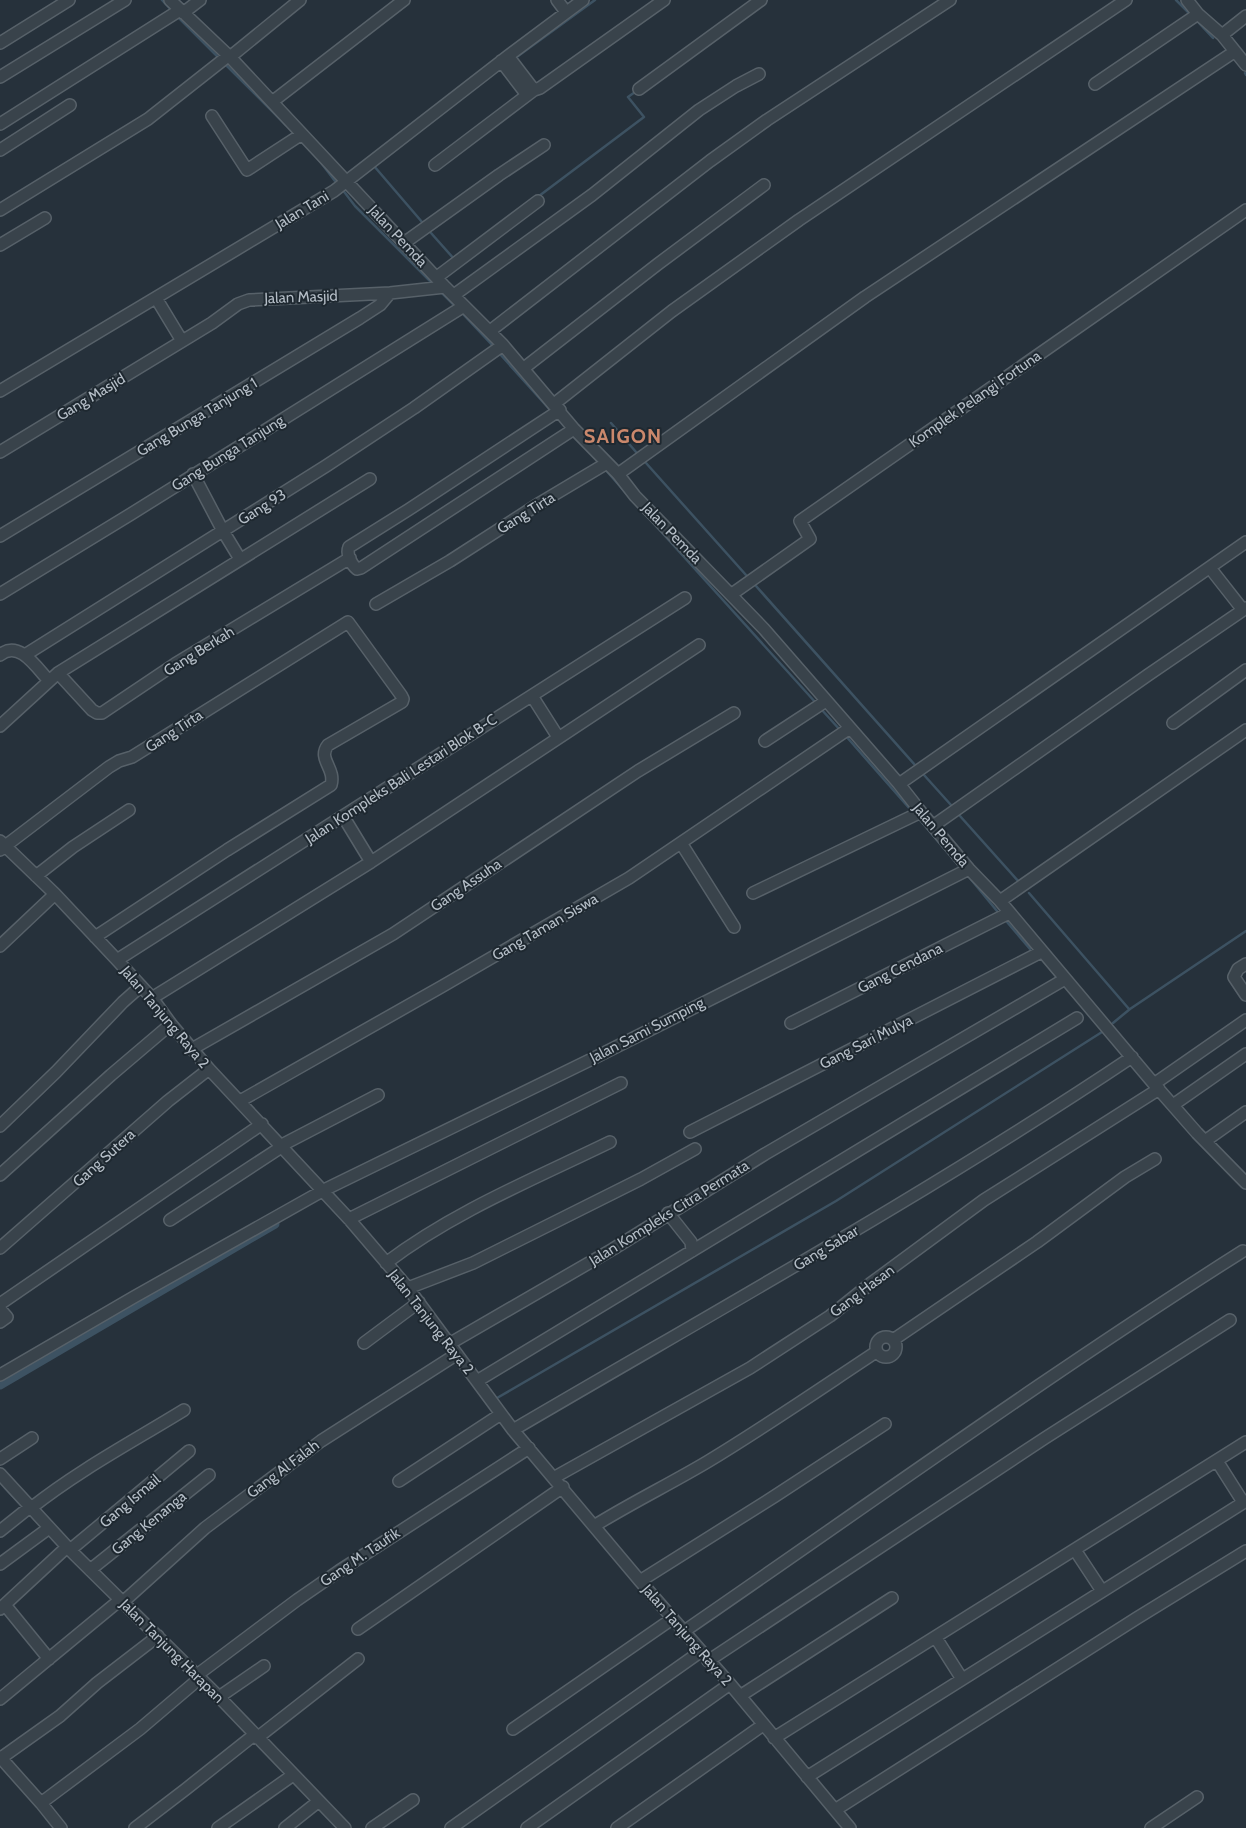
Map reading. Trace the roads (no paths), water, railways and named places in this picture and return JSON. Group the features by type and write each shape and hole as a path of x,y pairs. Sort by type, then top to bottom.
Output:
{"street":[{"path":"0,43 69,0"},
{"path":"0,77 125,0"},
{"name":"Jalan Pemda","path":"170,0 178,13 272,102 302,134 341,185 404,243 439,285 454,295 460,309 490,331 498,348 524,368 572,431 604,465 618,474 635,496 732,594 826,701 844,732 900,784 921,812 1000,902 1156,1087 1205,1141 1244,1177"},
{"path":"0,124 200,0"},
{"path":"0,210 148,119 300,0"},
{"path":"272,102 404,0"},
{"path":"557,0 566,12"},
{"name":"Jalan Tani","path":"0,391 341,185 583,0"},
{"path":"435,165 530,92 546,85 664,0"},
{"path":"639,89 762,0"},
{"path":"490,331 710,161 767,120 950,0"},
{"path":"555,410 672,311 798,220 1126,0"},
{"path":"1187,0 1198,14 1222,35 1246,65"},
{"path":"1094,84 1198,14"},
{"path":"1222,35 1246,16"},
{"path":"618,474 865,297 1234,52"},
{"path":"504,59 530,92"},
{"path":"454,295 592,195 699,110 736,86 759,74"},
{"path":"0,150 70,105"},
{"path":"212,116 247,170 302,134"},
{"path":"404,243 544,145"},
{"path":"524,368 764,185"},
{"path":"439,285 538,200"},
{"name":"Komplek Pelangi Fortuna","path":"732,594 810,539 800,521 1246,210"},
{"path":"0,245 45,218"},
{"name":"Jalan Masjid","path":"182,341 243,301 390,293 439,285"},
{"name":"Gang Bunga Tanjung 1","path":"0,536 360,318 380,305 390,293"},
{"path":"156,298 182,341"},
{"name":"Gang Bunga Tanjung","path":"0,594 460,309"},
{"name":"Gang Masjid","path":"0,452 182,341"},
{"name":"Gang 93","path":"25,655 378,432 498,348"},
{"name":"Gang Berkah","path":"58,673 92,710 97,714 102,713 175,664 350,558 347,551 349,547 408,510 555,410"},
{"path":"350,558 354,567 360,568 572,431"},
{"name":"Gang Tirta","path":"376,604 418,581 540,503 604,465"},
{"path":"193,474 240,559"},
{"path":"0,726 58,673 370,479"},
{"path":"900,784 1246,542"},
{"path":"933,826 1245,609 1210,568"},
{"name":"Jalan Kompleks Bali Lestari Blok B-C","path":"116,960 685,598"},
{"name":"Gang Tirta","path":"2,845 109,767 119,761 132,757 348,622 401,695 403,698 402,702 328,745 323,754 333,775 331,785 94,937"},
{"path":"152,998 371,862 698,645"},
{"path":"0,654 9,650 15,650 25,655 49,681"},
{"path":"1173,723 1246,670"},
{"path":"532,696 558,737"},
{"path":"765,740 826,701"},
{"name":"Gang Assuha","path":"192,1049 393,934 638,770 734,713"},
{"path":"1000,902 1246,730"},
{"name":"Gang Taman Siswa","path":"240,1101 590,902 681,843 844,732"},
{"path":"36,876 129,810"},
{"path":"753,893 921,812"},
{"path":"343,816 371,862"},
{"path":"681,843 734,927"},
{"name":"Jalan Tanjung Raya 2","path":"2,845 55,894 141,986 209,1069 324,1190 408,1288 513,1430 555,1477 640,1581 730,1684 847,1824"},
{"name":"Jalan Sami Sumping","path":"0,1375 324,1190 594,1058 970,869"},
{"path":"0,946 55,894"},
{"name":"Gang Cendana","path":"791,1024 1009,913"},
{"name":"Gang Sari Mulya","path":"690,1132 1041,952"},
{"path":"1246,964 1238,969 1234,977 1246,995"},
{"name":"Jalan Kompleks Citra Permata","path":"449,1344 613,1248 765,1154 1065,979"},
{"path":"0,1126 56,1072 122,1002 141,986"},
{"path":"477,1381 1077,1018"},
{"name":"Gang Hasan","path":"555,1477 750,1368 830,1316 984,1200 1156,1087 1246,1020"},
{"path":"0,1175 110,1075 171,1024"},
{"path":"1173,1105 1246,1054"},
{"name":"Gang Sabar","path":"513,1430 847,1236 995,1145 1132,1057"},
{"name":"Gang Sutera","path":"0,1248 168,1101 209,1069"},
{"path":"349,1219 622,1083"},
{"path":"170,1220 282,1145 378,1095"},
{"path":"1205,1141 1246,1112"},
{"path":"0,1304 262,1124"},
{"path":"386,1263 434,1230 610,1142"},
{"path":"408,1288 473,1263 641,1179 695,1149"},
{"path":"594,1526 703,1464 778,1418 876,1352 880,1356 889,1357 896,1350 893,1340 1037,1242 1126,1177 1155,1159"},
{"path":"668,1213 691,1242 692,1251"},
{"path":"683,1632 1054,1376 1154,1308 1243,1251"},
{"path":"364,1342 419,1302"},
{"path":"0,1308 7,1317 0,1322"},
{"path":"451,1828 704,1656 1230,1320"},
{"name":"Gang Al Falah","path":"0,1699 122,1601 205,1528 299,1457 457,1354"},
{"path":"0,1531 58,1486 184,1410"},
{"path":"399,1481 501,1414"},
{"path":"640,1581 885,1424"},
{"path":"0,1458 32,1438"},
{"path":"774,1738 1246,1442"},
{"name":"Gang M. Taufik","path":"41,1803 127,1739 199,1677 297,1600 338,1571 529,1448"},
{"name":"Gang Ismail","path":"2,1607 68,1549 189,1451"},
{"path":"807,1778 1245,1502 1217,1461"},
{"name":"Gang Kenanga","path":"90,1570 209,1476"},
{"name":"Jalan Tanjung Harapan","path":"2,1479 31,1507 68,1549 219,1697 345,1828"},
{"path":"358,1629 563,1487"},
{"path":"0,1564 49,1528"},
{"path":"1075,1550 1102,1591"},
{"path":"835,1810 1190,1584 1246,1551"},
{"path":"740,1696 892,1598"},
{"path":"2,1607 49,1659"},
{"path":"513,1729 672,1619"},
{"path":"61,1828 0,1758 60,1716 97,1683 158,1636"},
{"path":"936,1638 962,1680"},
{"path":"135,1828 358,1659"},
{"path":"219,1697 264,1666"},
{"path":"527,1828 730,1684"},
{"path":"617,1828 763,1725"},
{"path":"218,1828 292,1775"},
{"path":"1151,1828 1197,1797"},
{"path":"372,1828 413,1800"},
{"path":"285,1828 319,1801"}],"waterway":[{"path":"162,0 173,12"},
{"path":"514,59 595,0"},
{"path":"1176,0 1188,12"},
{"path":"176,15 220,59"},
{"path":"1198,22 1213,38"},
{"path":"224,63 286,125"},
{"path":"539,196 644,117 628,97 635,92"},
{"path":"319,160 338,185"},
{"path":"375,165 422,222"},
{"path":"342,189 355,206 433,284"},
{"path":"431,233 455,260"},
{"path":"441,292 456,307"},
{"path":"462,313 494,347"},
{"path":"499,353 552,412"},
{"path":"611,423 636,452"},
{"path":"646,463 746,575"},
{"path":"604,468 625,492"},
{"path":"647,516 816,703"},
{"path":"756,586 915,765"},
{"path":"821,709 841,731"},
{"path":"845,735 910,809"},
{"path":"924,775 951,805"},
{"path":"960,816 1020,883"},
{"path":"920,820 959,866"},
{"path":"969,877 997,911"},
{"path":"1029,893 1129,1009"},
{"path":"1007,922 1030,949"},
{"path":"1113,1023 1130,1009 1246,931"},
{"path":"497,1398 836,1201 1102,1032"},
{"path":"0,1385 275,1224"},
{"path":"5,1488 21,1505"}],"district":[{"name":"SAIGON","path":"623,436"}]}
